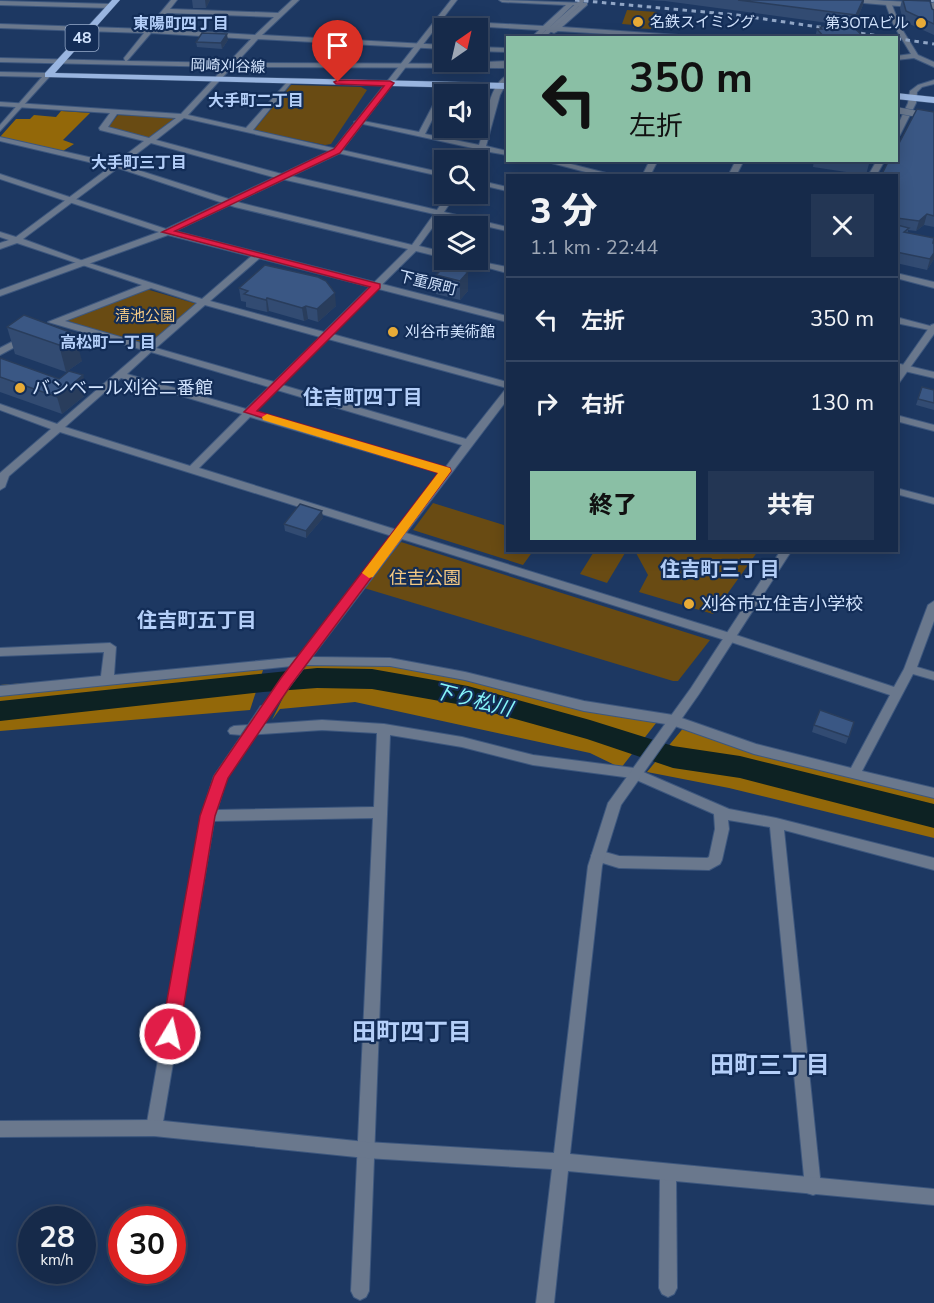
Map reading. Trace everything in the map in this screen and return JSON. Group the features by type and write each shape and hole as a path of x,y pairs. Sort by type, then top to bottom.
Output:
{"main road":[{"name":"48","path":"48,75 113,3"},
{"name":"岡崎刈谷線","path":"48,75 447,84"},
{"name":"岡崎刈谷線","path":"488,85 503,86"},
{"path":"898,96 934,100"}],"street":[{"path":"126,59 174,0"},
{"path":"0,246 17,240 72,201 183,116 256,37 296,0"},
{"path":"439,18 454,0"},
{"path":"502,0 579,3"},
{"path":"852,0 890,2"},
{"path":"871,0 934,6"},
{"path":"890,2 897,26 915,56"},
{"path":"0,3 113,3"},
{"path":"542,36 579,3"},
{"path":"537,36 579,3"},
{"path":"165,11 279,15"},
{"path":"0,293 166,232 337,151 434,25"},
{"path":"488,25 671,36"},
{"path":"0,26 149,31 434,47"},
{"path":"547,36 549,29"},
{"path":"488,49 506,50"},
{"path":"898,58 915,56 934,65"},
{"path":"0,58 232,63 506,62"},
{"path":"61,60 126,59 232,63"},
{"path":"488,62 506,62"},
{"path":"405,64 434,63"},
{"path":"0,74 48,75"},
{"path":"0,129 48,75"},
{"path":"248,131 289,82"},
{"path":"898,131 912,103 914,91 920,86 934,82"},
{"path":"484,148 503,86"},
{"path":"0,104 183,116 434,172"},
{"path":"421,135 434,110"},
{"path":"898,110 934,117"},
{"path":"115,112 103,128 285,177 506,229"},
{"path":"358,122 506,153"},
{"path":"0,140 118,166 230,202 434,253"},
{"path":"550,162 605,174"},
{"path":"592,171 595,162"},
{"name":"下重原町","path":"0,176 166,232 506,319"},
{"path":"488,185 506,189"},
{"path":"192,469 414,248 445,204"},
{"path":"0,234 149,286 506,385"},
{"path":"0,488 2,475 258,255"},
{"path":"488,266 506,270"},
{"path":"898,276 934,285"},
{"path":"46,326 149,286"},
{"path":"56,321 468,442"},
{"path":"898,321 933,328 900,367 934,375"},
{"path":"0,352 37,331"},
{"path":"120,375 446,471"},
{"path":"154,1128 208,816 221,776 240,735 299,665 506,394"},
{"path":"0,407 58,428 729,637 898,693"},
{"path":"898,419 934,429"},
{"path":"898,492 934,501"},
{"path":"545,1303 598,856 615,803 786,552"},
{"path":"854,774 910,669 934,605"},
{"path":"0,652 110,646 107,680"},
{"path":"0,691 299,665 390,662 465,676 585,706 673,720 754,749 934,794"},
{"path":"910,669 934,676"},
{"path":"240,735 331,725 384,729 462,742 533,760 635,771 721,812 776,823 934,864"},
{"path":"360,1292 384,729"},
{"path":"598,856 619,862 709,864 715,860 722,829 721,812"},
{"path":"208,816 381,813"},
{"path":"776,823 813,1187"},
{"path":"0,1129 154,1128 366,1150 543,1160 561,1164 934,1197"},
{"path":"668,1173 668,1288"}],"green space":[{"name":"名鉄スイミング","path":"627,10 657,12 655,16 659,17 654,19 651,29 633,28 634,25 622,24"},
{"path":"291,85 361,87 367,90 331,144 325,145 254,130"},
{"path":"118,115 175,118 149,138 108,127"},
{"name":"清池公園","path":"146,289 197,304 149,346 65,320"},
{"path":"433,503 506,526 506,552 532,552 523,565 413,530"},
{"name":"住吉公園","path":"401,542 710,640 678,681 673,681 364,588"},
{"path":"594,552 625,553 607,583 580,574"},
{"path":"636,552 757,552 713,614 639,592 648,575"}],"shaded area":[{"path":"61,111 90,113 63,140 74,144 63,151 0,137 16,119 30,119 34,115 56,117"},
{"path":"301,661 390,662 660,718 621,768 590,753 355,702 280,709 272,720"},
{"path":"265,664 250,710 0,731 0,685"},
{"path":"685,726 934,793 934,838 729,788 647,772"}],"building":[{"path":"738,0 863,0 856,15"},
{"path":"903,0 930,1 934,10 934,24 906,11"},
{"path":"850,24 863,36 823,36 817,29 822,29 820,27"},
{"path":"202,33 227,34 221,43 196,42"},
{"path":"917,109 934,112 934,216 927,214 919,221 898,218 898,174 882,174 888,162 898,162 898,145"},
{"path":"898,225 909,228 904,232 934,238 934,253 930,259 898,252"},
{"path":"265,265 318,277 326,281 335,293 317,309 306,306 302,308 244,294 248,291 239,288"},
{"path":"441,270 468,272 460,281 436,275"},
{"path":"24,315 75,334 59,345 7,327"},
{"path":"0,358 59,379 69,371 83,375 57,397 0,377"},
{"path":"922,387 934,390 934,403 918,399"},
{"path":"300,504 322,511 306,531 284,524"},
{"path":"820,710 854,722 849,737 814,725"}],"waterway":[{"name":"下り松川","path":"0,711 263,682 317,678 372,679 468,696 590,730 673,757 740,767 934,816"}],"railway":[{"path":"575,0 737,15 880,36"},
{"path":"898,39 934,44"}],"slow traffic":[{"path":"267,417 446,471 369,573"}],"place":[{"name":"名鉄スイミング","path":"638,22"},
{"name":"第3OTAビル","path":"921,23"},
{"name":"刈谷市美術館","path":"393,332"},
{"name":"バンベール刈谷二番館","path":"20,388"},
{"name":"刈谷市立住吉小学校","path":"689,604"}],"district":[{"name":"東陽町四丁目","path":"181,24"},
{"name":"大手町二丁目","path":"256,101"},
{"name":"大手町三丁目","path":"139,163"},
{"name":"高松町一丁目","path":"108,343"},
{"name":"住吉町四丁目","path":"363,397"},
{"name":"住吉町三丁目","path":"720,569"},
{"name":"住吉町五丁目","path":"197,620"},
{"name":"田町四丁目","path":"412,1032"},
{"name":"田町三丁目","path":"770,1065"}],"route":[{"path":"170,1034 208,816 221,776 286,681 446,471 250,412 377,286 166,232 337,151 364,113 390,83 338,82"}]}
